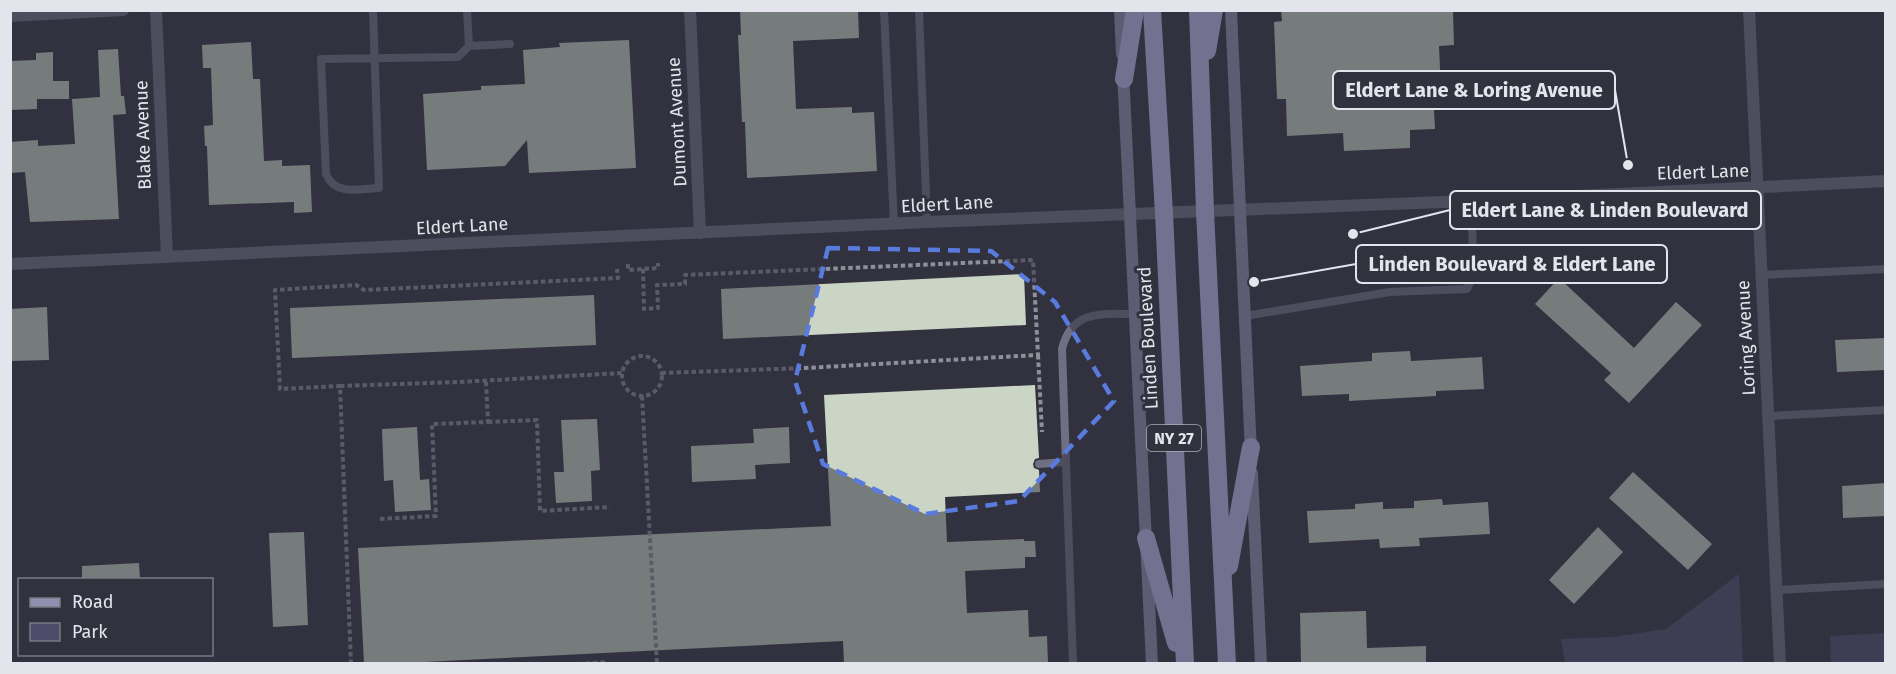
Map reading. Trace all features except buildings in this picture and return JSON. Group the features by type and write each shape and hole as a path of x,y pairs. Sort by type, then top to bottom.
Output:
{"highway":[{"path":"1124,79 1135,10"},
{"name":"Linden Boulevard","path":"1152,10 1164,213 1183,663"},
{"name":"NY 27","path":"1198,10 1205,211 1227,663"},
{"path":"1201,82 1214,10"},
{"path":"1224,597 1251,447"},
{"path":"1146,538 1183,663"}],"street":[{"path":"10,16 123,10"},
{"name":"Blake Avenue","path":"156,10 167,257"},
{"name":"Dumont Avenue","path":"690,10 700,232"},
{"name":"Linden Boulevard","path":"1120,10 1152,663"},
{"path":"1231,10 1261,663"},
{"name":"Loring Avenue","path":"1749,10 1780,663"},
{"name":"Eldert Lane","path":"10,264 1886,181"}],"lane":[{"path":"373,10 375,59 379,188 334,187 329,183 326,174 321,60 375,59 458,57 469,46 510,44"},
{"path":"467,10 469,46"},
{"path":"884,10 894,224"},
{"path":"919,10 927,222"},
{"path":"1245,316 1390,292 1467,289 1472,271 1471,200"},
{"path":"1761,275 1886,269"},
{"path":"1067,663 1073,663 1062,349 1064,339 1074,324 1082,318 1103,314 1136,314"},
{"path":"1768,416 1886,410"},
{"path":"1039,465 1065,462"},
{"path":"1776,590 1886,584"}],"path":[{"path":"643,269 644,309 658,309 657,285 685,284 685,275 1034,260 1042,432"},
{"path":"628,264 628,270 658,268 658,262"},
{"path":"617,269 618,278 364,290 356,285 275,290 280,388 486,381 622,373"},
{"path":"662,373 805,368 1038,355"},
{"path":"639,356 651,358 662,373 662,380 655,391 642,396 630,392 622,380 622,373 628,362 639,356"},
{"path":"486,381 488,422"},
{"path":"340,386 351,663"},
{"path":"642,396 657,663"},
{"path":"380,519 436,516 432,424 537,420 540,511 610,507"},
{"path":"578,663 607,662"}],"highlighted area":[{"path":"828,248 991,251 1055,302 1114,401 1019,501 925,514 823,464 795,381"}],"green space":[{"path":"1739,574 1743,663 1565,663 1561,639 1613,637 1666,629"},
{"path":"1885,633 1885,663 1831,663 1830,636"}],"place":[{"name":"Eldert Lane & Loring Avenue","path":"1628,165"},
{"name":"Eldert Lane & Linden Boulevard","path":"1353,234"},
{"name":"Linden Boulevard & Eldert Lane","path":"1254,282"}]}
